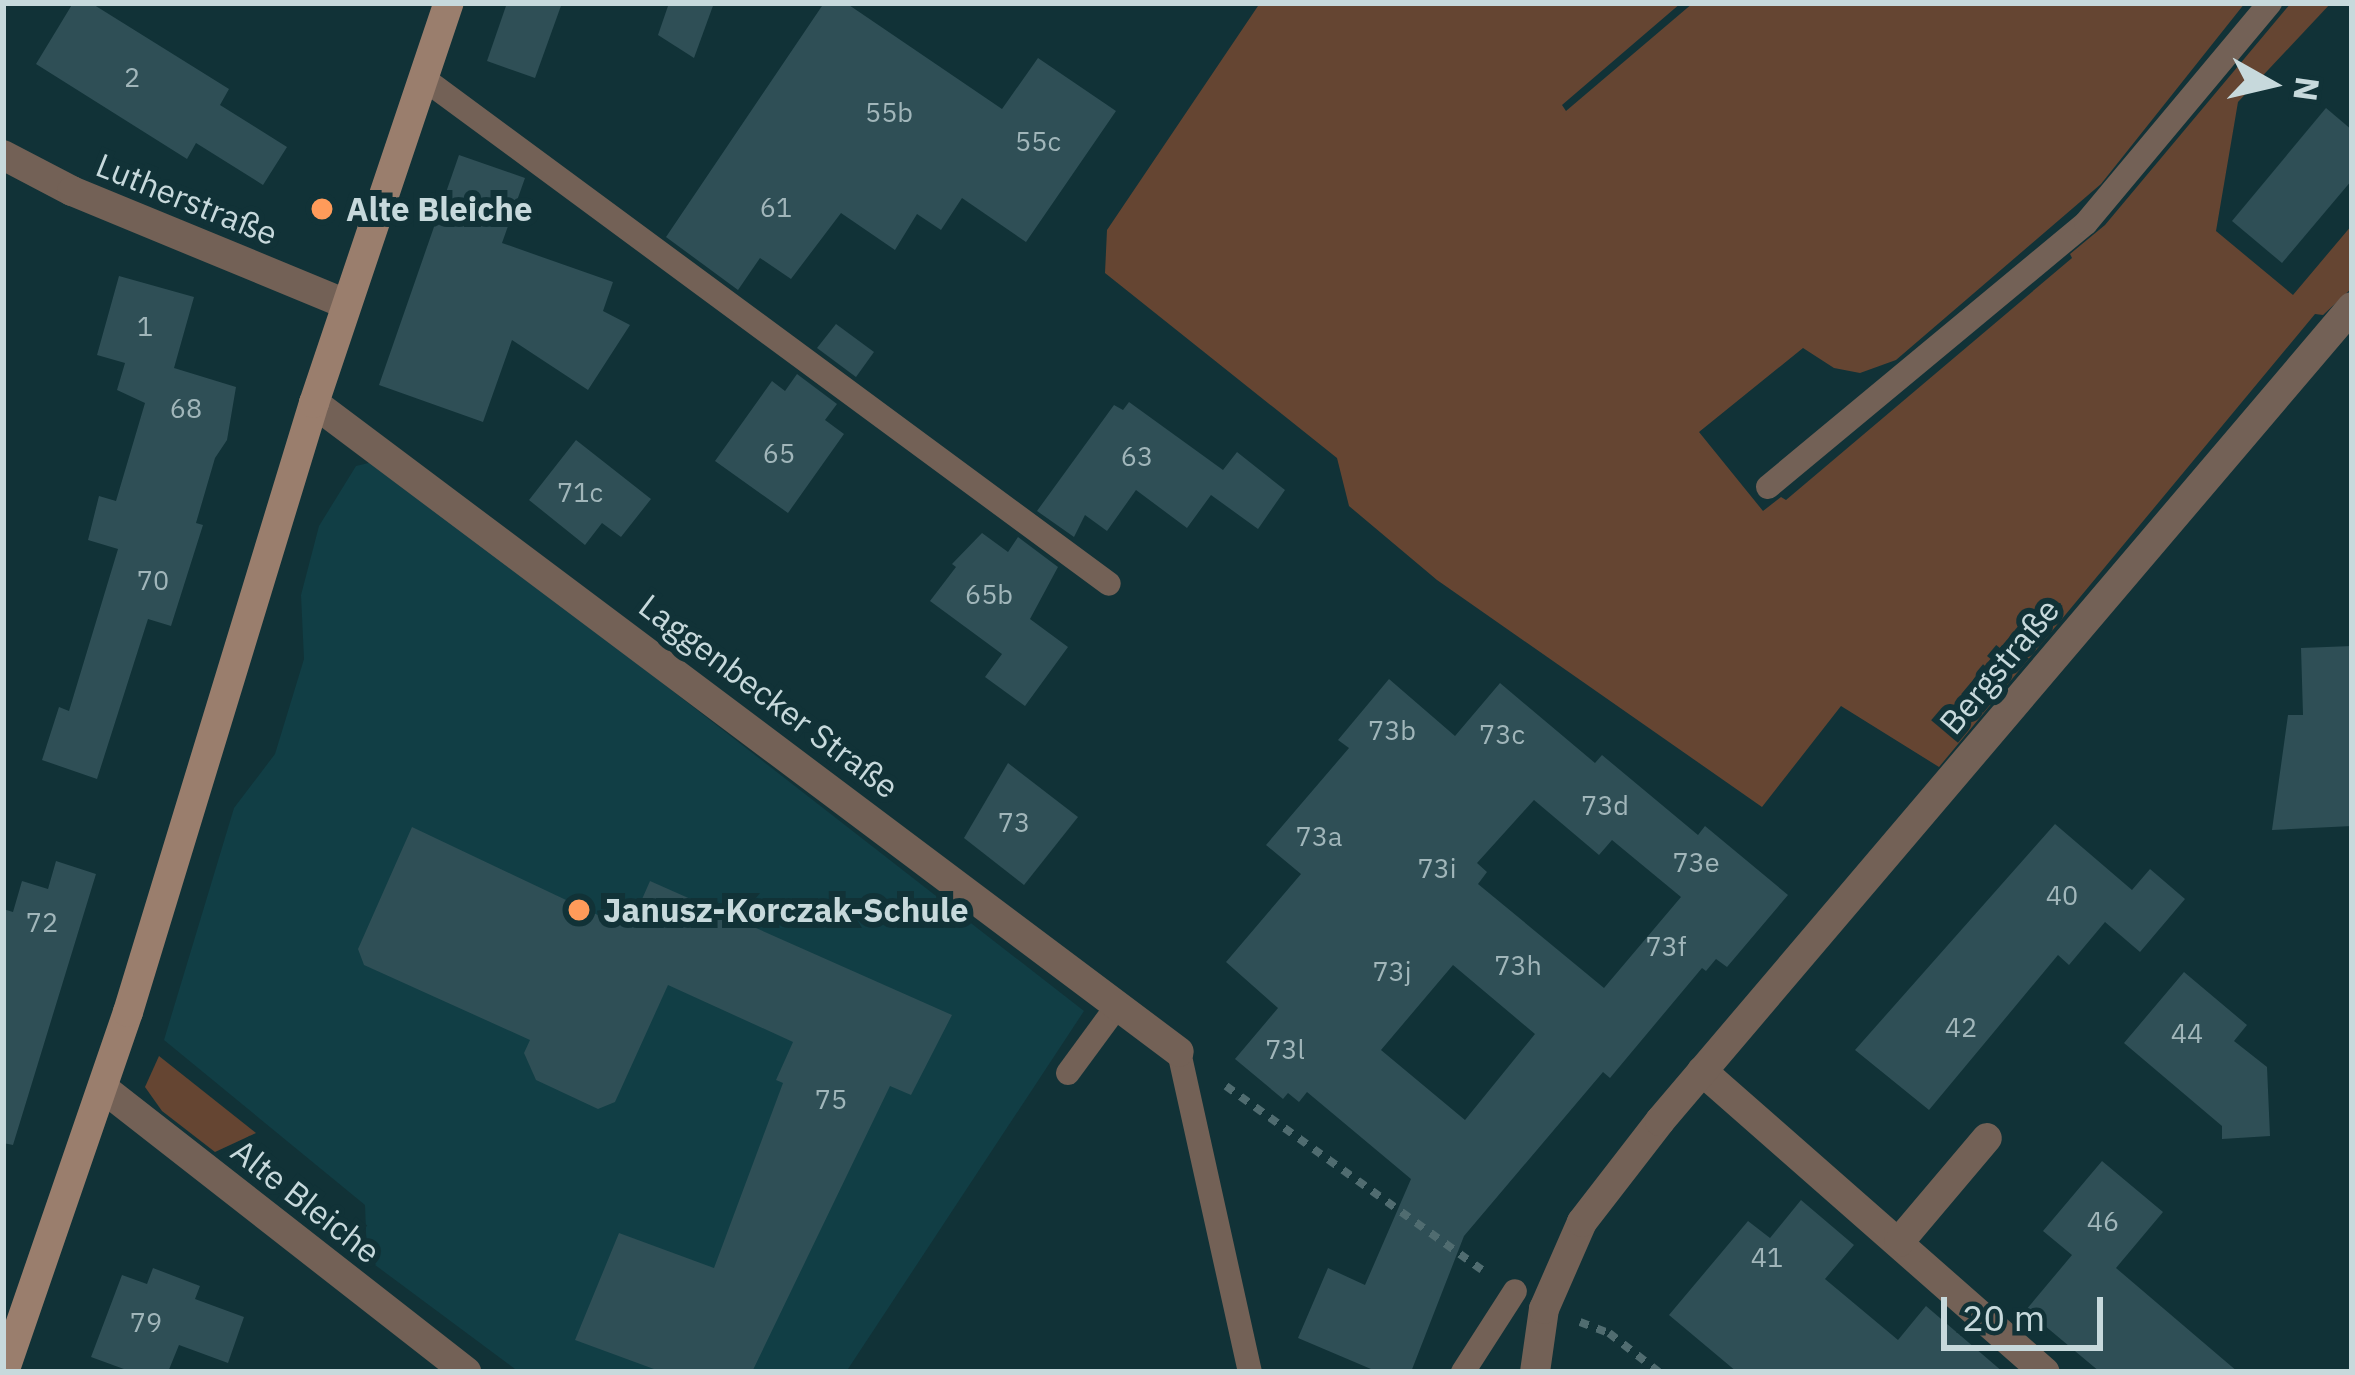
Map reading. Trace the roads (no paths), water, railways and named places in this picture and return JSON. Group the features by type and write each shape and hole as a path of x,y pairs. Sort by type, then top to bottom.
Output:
{"street":[{"path":"4,1372 103,1088 314,403 449,3"},
{"name":"Lutherstraße","path":"3,155 72,191 346,304"},
{"name":"Bergstraße","path":"1535,1372 1544,1309 1582,1222 1702,1071 2352,307"},
{"name":"Laggenbecker Straße","path":"314,403 1179,1052"},
{"path":"1702,1071 2045,1372"},
{"name":"Alte Bleiche","path":"103,1088 466,1372"},
{"path":"1900,1242 1987,1138"}],"lane":[{"path":"1768,487 2086,223 2270,3"},
{"path":"423,78 1109,584"},
{"path":"1068,1073 1118,1005"},
{"path":"1179,1052 1250,1372"},
{"path":"1462,1372 1515,1291"}],"place":[{"name":"Alte Bleiche","path":"322,209"},
{"name":"Janusz-Korczak-Schule","path":"579,910"}]}
